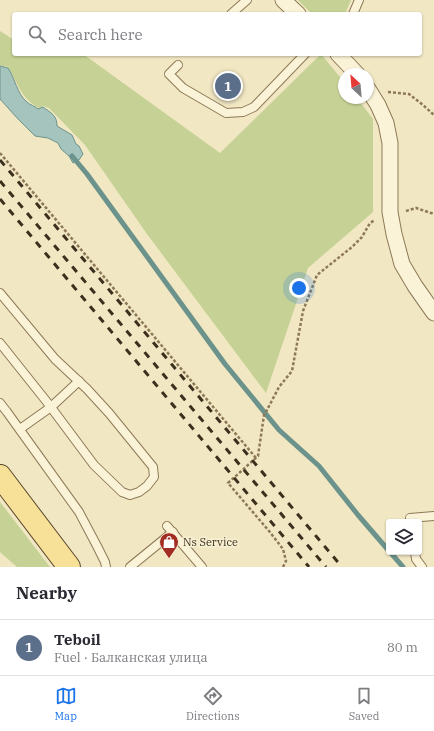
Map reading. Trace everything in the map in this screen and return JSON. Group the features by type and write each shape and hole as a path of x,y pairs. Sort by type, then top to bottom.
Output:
{"main road":[{"path":"0,476 69,567"}],"street":[{"path":"283,0 296,12"},
{"path":"340,56 351,68"},
{"path":"374,99 386,123 390,143 390,214 402,264 434,313"}],"lane":[{"path":"234,12 246,0"},
{"path":"354,12 359,0"},
{"path":"178,65 169,74 183,88 226,113 243,112 254,107 303,56"},
{"path":"0,293 55,359 79,381 109,413 153,467 154,477 147,486 139,492 130,495 122,492 94,465 51,407 0,343"},
{"path":"20,429 51,407 79,381"},
{"path":"0,403 79,512 105,562 106,567"},
{"path":"410,519 434,516"},
{"path":"130,567 170,529 202,567"},
{"path":"415,555 416,559 422,567"}],"path":[{"path":"386,91 409,94 434,115"},
{"path":"0,153 256,458"},
{"path":"283,567 286,561 283,549 228,483 258,456 264,415 279,387 292,371 303,311 317,275 352,247 362,237 370,223 390,214 416,208 434,214"}],"green space":[{"path":"298,0 351,0 346,12 310,12"},
{"path":"0,31 12,39 12,56 86,56 220,153 319,56 323,56 338,75 338,104 362,104 373,119 373,212 308,268 266,393 147,234 85,145 49,108 43,106 39,108 28,100 20,90 8,67 0,65"},
{"path":"0,502 50,567 17,567 0,552"}],"water":[{"path":"0,66 8,68 18,90 27,102 38,109 43,107 49,111 55,117 57,126 72,135 83,154 79,160 73,163 58,143 48,138 35,136 0,99"}],"waterway":[{"path":"72,156 87,174 225,364 279,430 319,466 386,548"},
{"path":"393,555 403,567"}],"railway":[{"path":"0,160 342,567"},
{"path":"0,181 326,567"},
{"path":"0,199 309,567"}],"place":[{"name":"Teboil","path":"228,86"},
{"name":"Ns Service","path":"169,559"}]}
